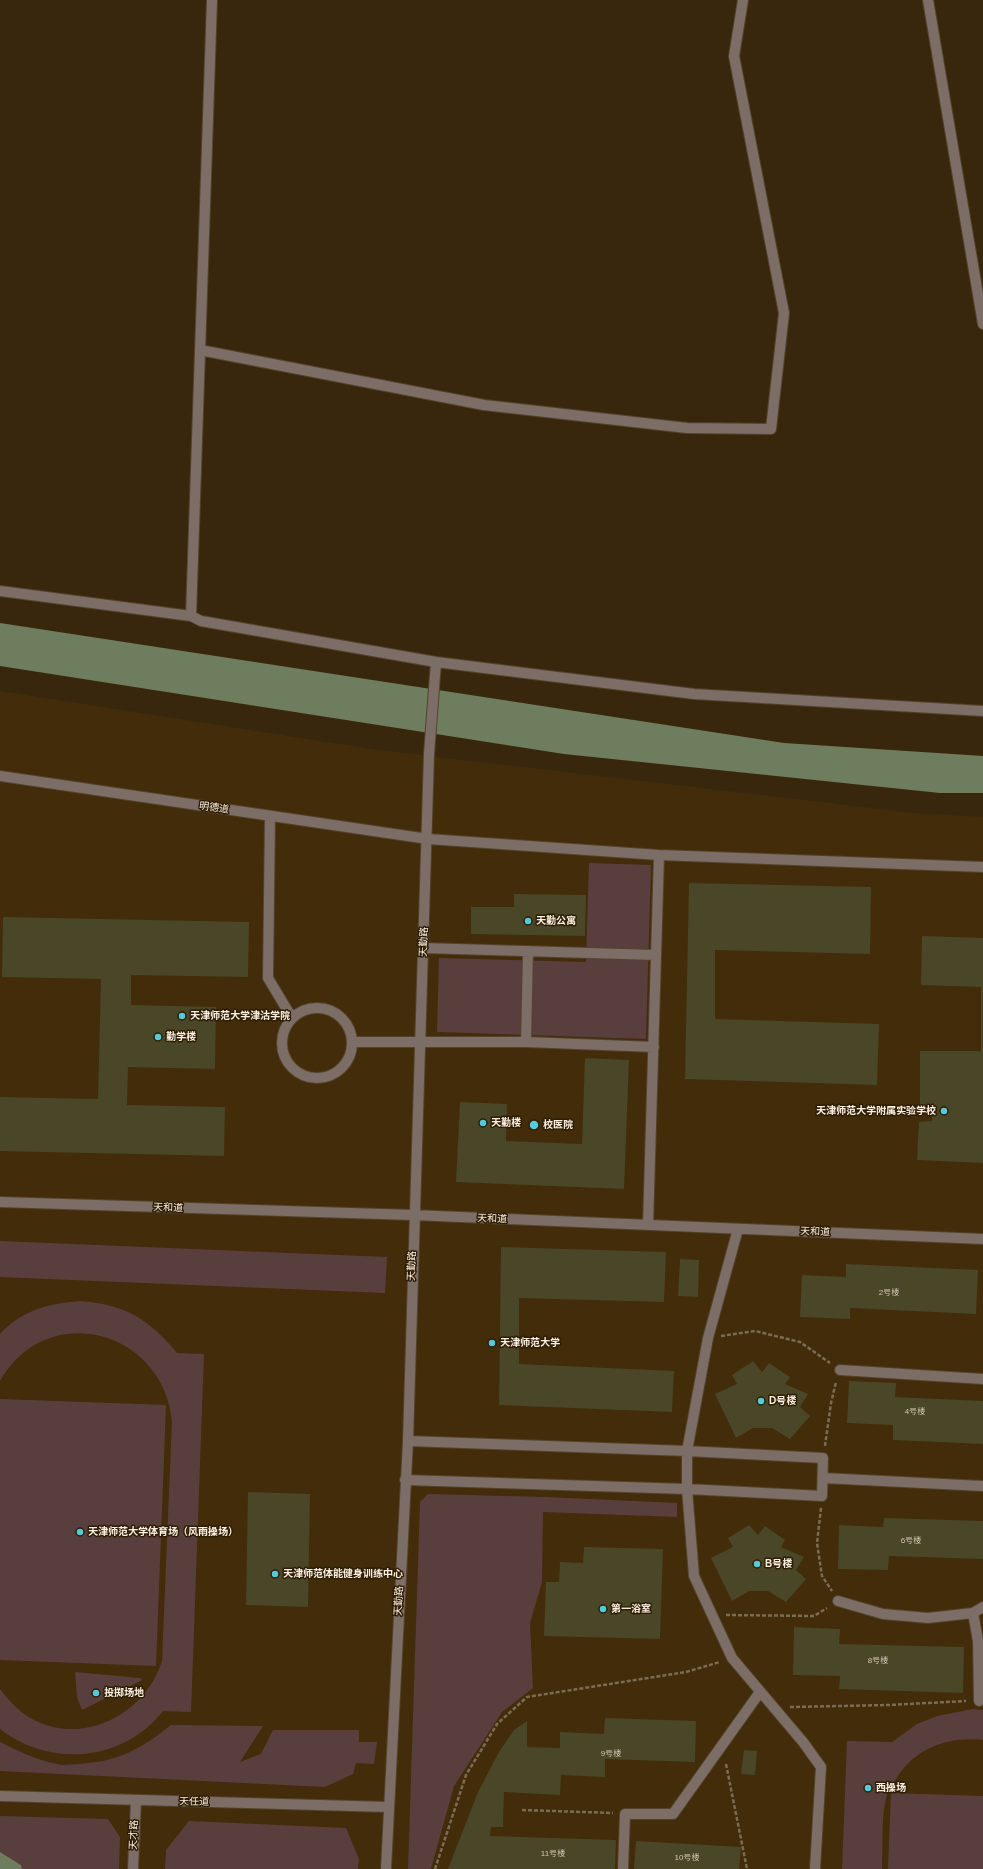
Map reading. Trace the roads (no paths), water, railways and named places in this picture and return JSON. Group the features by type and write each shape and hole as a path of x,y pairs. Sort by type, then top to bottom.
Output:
{"street":[{"path":"191,616 212,0"},
{"path":"200,350 484,405 687,428 772,429 784,313 734,56 743,0"},
{"path":"928,0 983,324"},
{"path":"0,591 191,616 201,621 436,662 694,694 983,711"},
{"name":"天勤路","path":"386,1869 408,1441 413,1215 428,839 429,754 436,662"},
{"name":"明德道","path":"0,776 428,839 659,855 983,867"},
{"path":"270,816 268,978 292,1018"},
{"path":"648,1225 659,855"},
{"path":"423,948 656,955"},
{"path":"526,1042 528,951"},
{"path":"317,1008 335,1012 348,1025 353,1042 348,1060 335,1073 318,1078 300,1073 293,1068 283,1052 283,1034 292,1018 300,1012 317,1008"},
{"path":"353,1042 526,1042 654,1047"},
{"name":"天和道","path":"0,1202 413,1215 983,1239"},
{"path":"738,1229 708,1338 687,1450 686,1489 694,1576 732,1658 803,1742 821,1767 814,1869"},
{"path":"840,1370 983,1379"},
{"path":"406,1480 686,1489 822,1496 823,1478 823,1458 687,1450 408,1441"},
{"path":"823,1478 983,1486"},
{"path":"838,1601 883,1614 928,1618 973,1613 983,1607"},
{"path":"973,1613 978,1641 979,1700"},
{"path":"623,1869 625,1814 673,1814 760,1692"},
{"name":"天任道","path":"0,1796 388,1807"},
{"name":"天才路","path":"133,1869 136,1800"}],"place":[{"name":"天勤公寓","path":"528,921"},
{"name":"天津师范大学津沽学院","path":"182,1016"},
{"name":"勤学楼","path":"158,1037"},
{"name":"天津师范大学附属实验学校","path":"944,1111"},
{"name":"天勤楼","path":"483,1123"},
{"name":"校医院","path":"534,1125"},
{"name":"天津师范大学","path":"492,1343"},
{"name":"D号楼","path":"761,1401"},
{"name":"天津师范大学体育场（风雨操场）","path":"80,1532"},
{"name":"B号楼","path":"757,1564"},
{"name":"天津师范体能健身训练中心","path":"275,1574"},
{"name":"第一浴室","path":"603,1609"},
{"name":"投掷场地","path":"96,1693"},
{"name":"西操场","path":"868,1788"}]}
